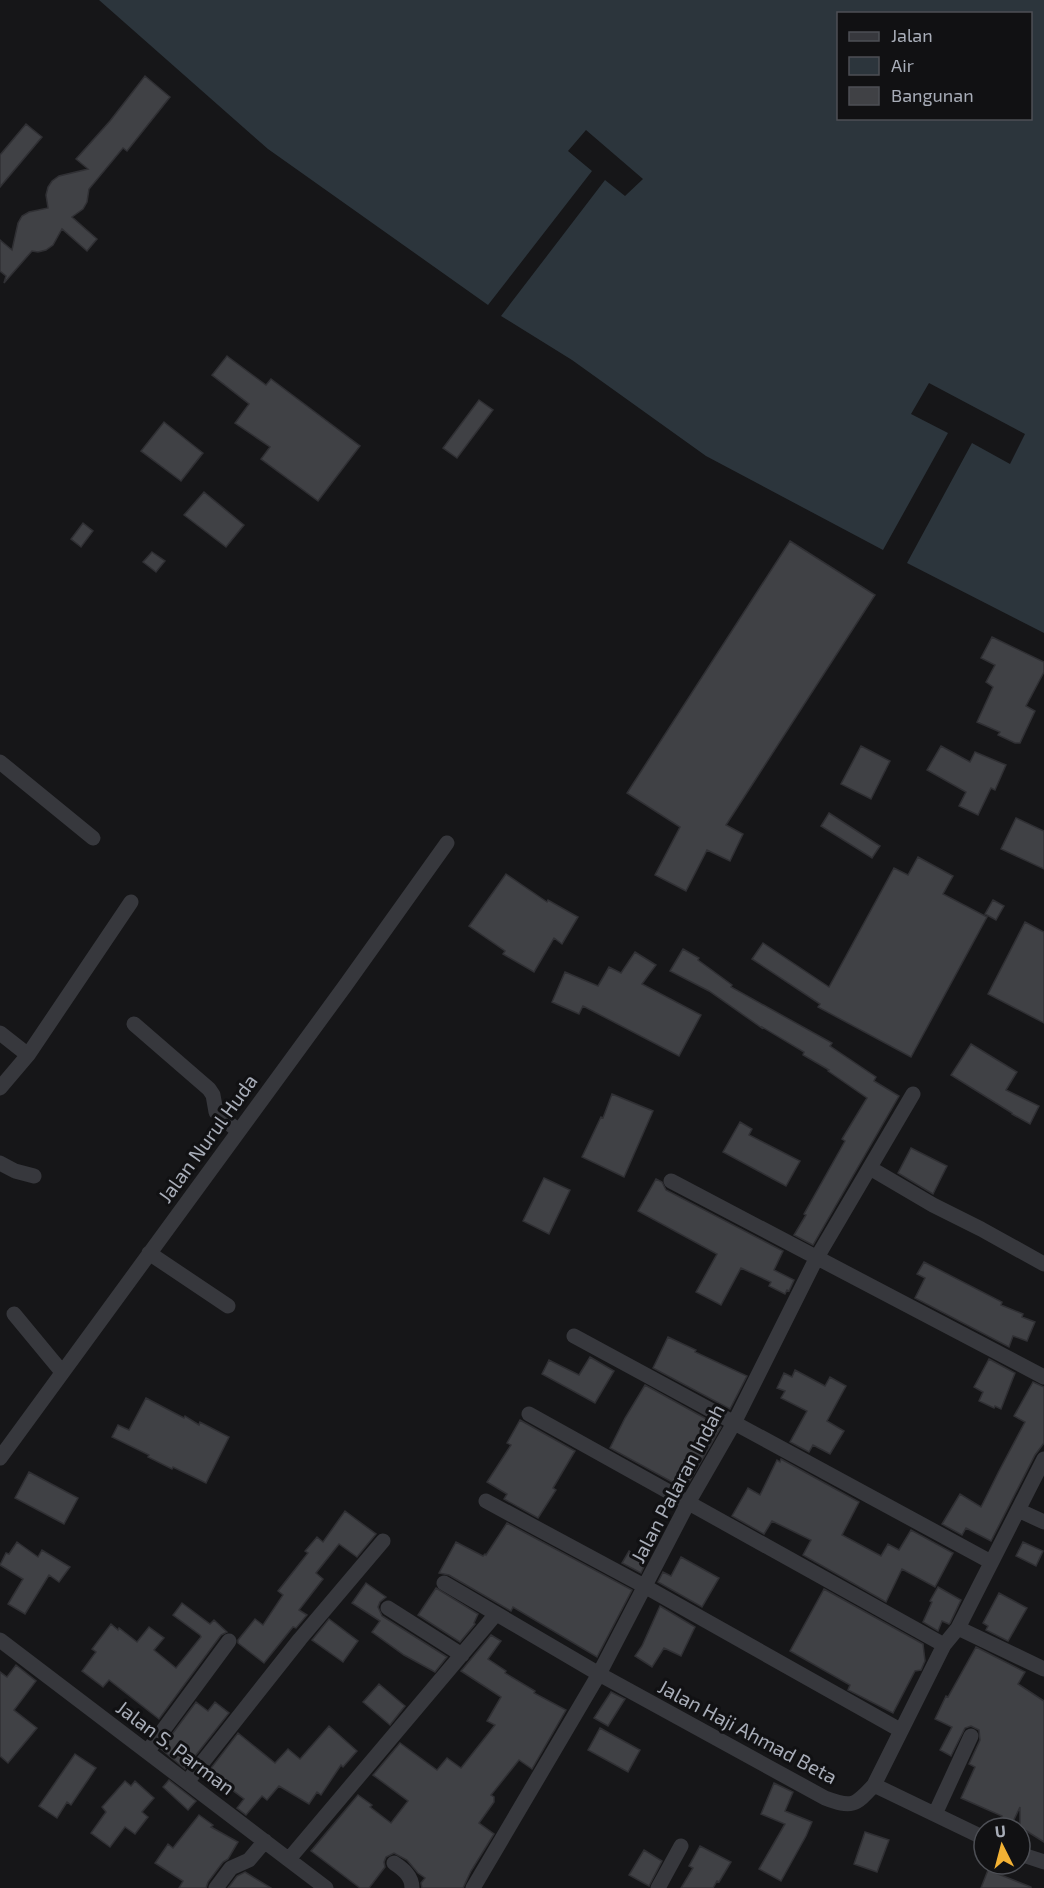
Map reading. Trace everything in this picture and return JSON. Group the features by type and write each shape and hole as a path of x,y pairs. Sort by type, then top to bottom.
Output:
{"street":[{"path":"0,762 93,838"},
{"name":"Jalan Nurul Huda","path":"0,1458 447,843"},
{"path":"0,1088 28,1055 131,902"},
{"path":"134,1024 209,1089 213,1095 216,1112 238,1131"},
{"path":"0,1033 28,1055"},
{"name":"Jalan Palaran Indah","path":"473,1888 599,1674 688,1503 734,1423 816,1259 913,1094"},
{"path":"0,1163 15,1171 34,1176"},
{"path":"870,1168 933,1205 1044,1264"},
{"path":"671,1181 1044,1377"},
{"path":"149,1253 228,1306"},
{"path":"14,1314 62,1372"},
{"path":"574,1336 991,1562"},
{"path":"529,1414 944,1645"},
{"path":"972,1832 874,1785 944,1645 958,1628 1044,1459"},
{"path":"486,1501 646,1587 900,1731"},
{"path":"1018,1510 1044,1522"},
{"path":"188,1782 300,1639 383,1541"},
{"name":"Jalan Haji Ahmad Beta","path":"444,1583 599,1674 825,1798 843,1805 860,1801 874,1785"},
{"path":"388,1608 462,1655"},
{"path":"289,1859 496,1614"},
{"path":"958,1628 1044,1669"},
{"name":"Jalan S. Parman","path":"0,1640 326,1888"},
{"path":"147,1752 229,1641"},
{"path":"935,1814 971,1736"},
{"path":"216,1888 231,1868 249,1860 265,1841"},
{"path":"658,1888 681,1846"},
{"path":"394,1863 405,1871 412,1882 412,1888"}],"water":[{"path":"99,0 1044,0 1044,633 907,563 972,443 1010,464 1025,434 929,383 911,414 948,433 883,550 706,456 572,360 501,316 605,180 625,196 643,179 586,130 568,151 592,171 488,305 268,149"}],"building":[{"path":"145,76 170,97 127,151 123,148 89,189 87,202 83,209 72,217 97,239 87,251 62,229 53,245 46,250 32,251 4,283 6,276 0,271 0,240 12,250 18,223 22,216 48,208 46,195 52,181 59,176 88,169 76,159 110,121"},
{"path":"26,124 42,137 0,187 0,155"},
{"path":"227,356 266,385 271,379 360,446 318,501 261,459 270,447 235,423 249,404 212,375"},
{"path":"479,400 493,410 457,458 443,448"},
{"path":"164,422 203,453 181,481 141,451"},
{"path":"204,492 244,525 226,547 184,515"},
{"path":"83,523 93,531 81,547 71,539"},
{"path":"790,541 875,595 726,825 743,834 730,861 707,850 686,891 655,875 680,827 627,793"},
{"path":"152,552 165,561 156,572 143,562"},
{"path":"992,637 1044,662 1044,672 1026,706 1035,711 1020,743 998,735 1000,732 977,722 993,687 986,682 995,665 981,658"},
{"path":"861,746 890,761 871,799 841,784"},
{"path":"941,746 970,762 975,752 1006,765 995,790 991,788 978,815 959,806 966,792 927,770"},
{"path":"829,813 880,846 872,858 821,826"},
{"path":"1016,818 1044,831 1044,869 1001,849"},
{"path":"918,857 953,876 943,894 987,917 911,1057 818,1007 820,1004 752,959 763,943 829,987 894,868 908,875"},
{"path":"506,874 547,902 548,900 578,917 562,944 554,938 534,972 503,954 505,951 469,926"},
{"path":"993,900 1004,906 996,920 985,914"},
{"path":"1025,922 1044,932 1044,1023 988,994"},
{"path":"683,949 699,958 698,960 732,985 731,987 832,1043 830,1046 876,1077 874,1081 899,1096 813,1245 794,1235 845,1141 842,1139 867,1098 829,1070 803,1055 804,1052 762,1028 709,991 670,971"},
{"path":"635,952 656,965 642,984 701,1015 679,1056 583,1006 579,1014 552,1002 565,972 598,986 609,967 621,973"},
{"path":"971,1044 1017,1072 1006,1090 1039,1106 1030,1124 951,1075"},
{"path":"612,1094 653,1111 624,1177 582,1157 601,1117 603,1118"},
{"path":"740,1122 752,1129 749,1135 800,1161 786,1186 723,1152"},
{"path":"911,1148 947,1166 933,1194 898,1173"},
{"path":"544,1178 570,1190 549,1234 523,1221"},
{"path":"656,1179 662,1182 666,1190 783,1251 774,1270 794,1280 789,1291 787,1290 785,1294 769,1286 771,1282 741,1268 721,1305 696,1292 717,1254 638,1211"},
{"path":"924,1262 1002,1302 1001,1305 1035,1322 1027,1341 1013,1336 1009,1347 915,1298 925,1278 917,1274"},
{"path":"668,1337 747,1376 730,1409 653,1368"},
{"path":"590,1357 614,1371 595,1403 542,1374 549,1360 579,1375"},
{"path":"989,1359 1015,1373 1001,1409 979,1401 983,1392 974,1387"},
{"path":"795,1370 825,1386 830,1377 846,1386 827,1421 844,1431 830,1454 813,1445 809,1452 790,1442 807,1411 781,1398 785,1391 777,1388 784,1373 792,1377"},
{"path":"1033,1382 1044,1387 1044,1443 1035,1455 991,1541 966,1528 962,1535 942,1524 960,1494 981,1507 1025,1422 1014,1416"},
{"path":"645,1385 721,1427 685,1489 610,1448"},
{"path":"146,1398 184,1418 185,1416 199,1425 200,1422 229,1437 206,1483 173,1467 172,1469 112,1437 118,1425 129,1430"},
{"path":"520,1420 575,1451 553,1488 556,1490 538,1518 504,1499 507,1494 487,1482 511,1445 507,1443"},
{"path":"781,1459 859,1502 842,1535 881,1556 888,1544 899,1550 911,1530 953,1553 935,1587 902,1569 886,1602 803,1555 811,1540 772,1521 764,1534 732,1516 748,1488 760,1495 777,1460 780,1462"},
{"path":"29,1472 78,1498 64,1524 15,1498"},
{"path":"345,1511 376,1534 357,1557 339,1544 316,1573 323,1579 299,1610 307,1615 296,1628 293,1627 264,1663 238,1643 238,1640 255,1619 263,1625 283,1595 278,1591 308,1553 305,1551 317,1537 323,1542"},
{"path":"507,1523 632,1590 597,1657 513,1607 511,1611 449,1575 439,1573 456,1542 483,1556 486,1555"},
{"path":"17,1542 38,1557 42,1550 70,1567 59,1582 49,1575 25,1614 8,1604 23,1579 0,1565 6,1553 9,1554"},
{"path":"1023,1542 1043,1551 1036,1566 1016,1556"},
{"path":"629,1551 646,1562 641,1573 622,1563"},
{"path":"681,1557 719,1578 702,1607 658,1582 663,1572 671,1576"},
{"path":"366,1583 386,1597 378,1607 382,1616 447,1657 435,1672 404,1655 372,1632 380,1621 352,1603"},
{"path":"938,1587 961,1600 950,1623 942,1621 938,1631 923,1622 932,1602 930,1601"},
{"path":"436,1588 478,1614 475,1624 460,1642 418,1615"},
{"path":"824,1589 923,1644 925,1661 921,1670 915,1671 893,1713 848,1690 850,1685 790,1651"},
{"path":"999,1593 1027,1608 1008,1641 986,1630 988,1626 983,1623"},
{"path":"182,1603 210,1624 214,1620 227,1632 221,1635 159,1719 109,1680 103,1687 82,1671 96,1652 92,1649 111,1624 137,1642 149,1627 164,1638 154,1650 176,1668 201,1637 173,1615"},
{"path":"660,1606 695,1627 681,1656 664,1648 652,1667 635,1656"},
{"path":"329,1619 358,1641 343,1662 312,1640"},
{"path":"491,1635 501,1641 488,1659 506,1671 505,1673 535,1691 534,1693 566,1710 532,1769 519,1760 491,1795 494,1797 494,1802 479,1823 494,1834 463,1888 422,1888 421,1883 425,1878 407,1860 394,1853 386,1857 385,1867 369,1888 360,1888 311,1851 358,1795 391,1823 408,1801 373,1775 400,1743 437,1770 447,1758 461,1768 495,1725 487,1721 501,1697 461,1671"},
{"path":"976,1647 1025,1672 1018,1684 1044,1701 1044,1842 1032,1834 1032,1816 1020,1816 1020,1807 1016,1816 1002,1816 961,1798 975,1767 969,1764 980,1740 979,1730 971,1726 965,1728 951,1756 940,1750 952,1727 935,1719 946,1696 948,1697"},
{"path":"16,1665 36,1681 14,1710 37,1728 8,1763 0,1756 0,1672 7,1677"},
{"path":"379,1684 405,1706 390,1725 363,1702"},
{"path":"611,1692 625,1699 608,1726 594,1718"},
{"path":"196,1702 208,1711 215,1702 229,1713 185,1769 161,1749"},
{"path":"329,1726 357,1751 343,1767 341,1765 321,1795 317,1792 309,1804 279,1786 267,1800 262,1796 246,1815 237,1808 244,1799 208,1772 238,1733 275,1763 288,1749 300,1759"},
{"path":"600,1728 640,1750 628,1772 588,1750"},
{"path":"75,1754 96,1768 71,1805 67,1802 57,1818 39,1806"},
{"path":"169,1780 196,1801 188,1810 163,1787"},
{"path":"125,1781 131,1786 135,1781 154,1798 142,1812 148,1817 135,1834 125,1827 110,1847 91,1833 106,1812 102,1807"},
{"path":"774,1783 793,1792 785,1811 812,1822 781,1881 759,1869 785,1824 761,1814"},
{"path":"199,1815 213,1825 211,1827 238,1842 206,1888 179,1888 183,1881 155,1863 168,1844 173,1848"},
{"path":"865,1832 889,1840 877,1872 854,1864"},
{"path":"700,1846 731,1862 713,1888 681,1888 693,1868 689,1866"},
{"path":"644,1850 662,1861 649,1886 629,1875"},
{"path":"245,1872 271,1888 228,1888 237,1876"},
{"path":"986,1876 1003,1876 1031,1887 1031,1888 981,1888"}]}
